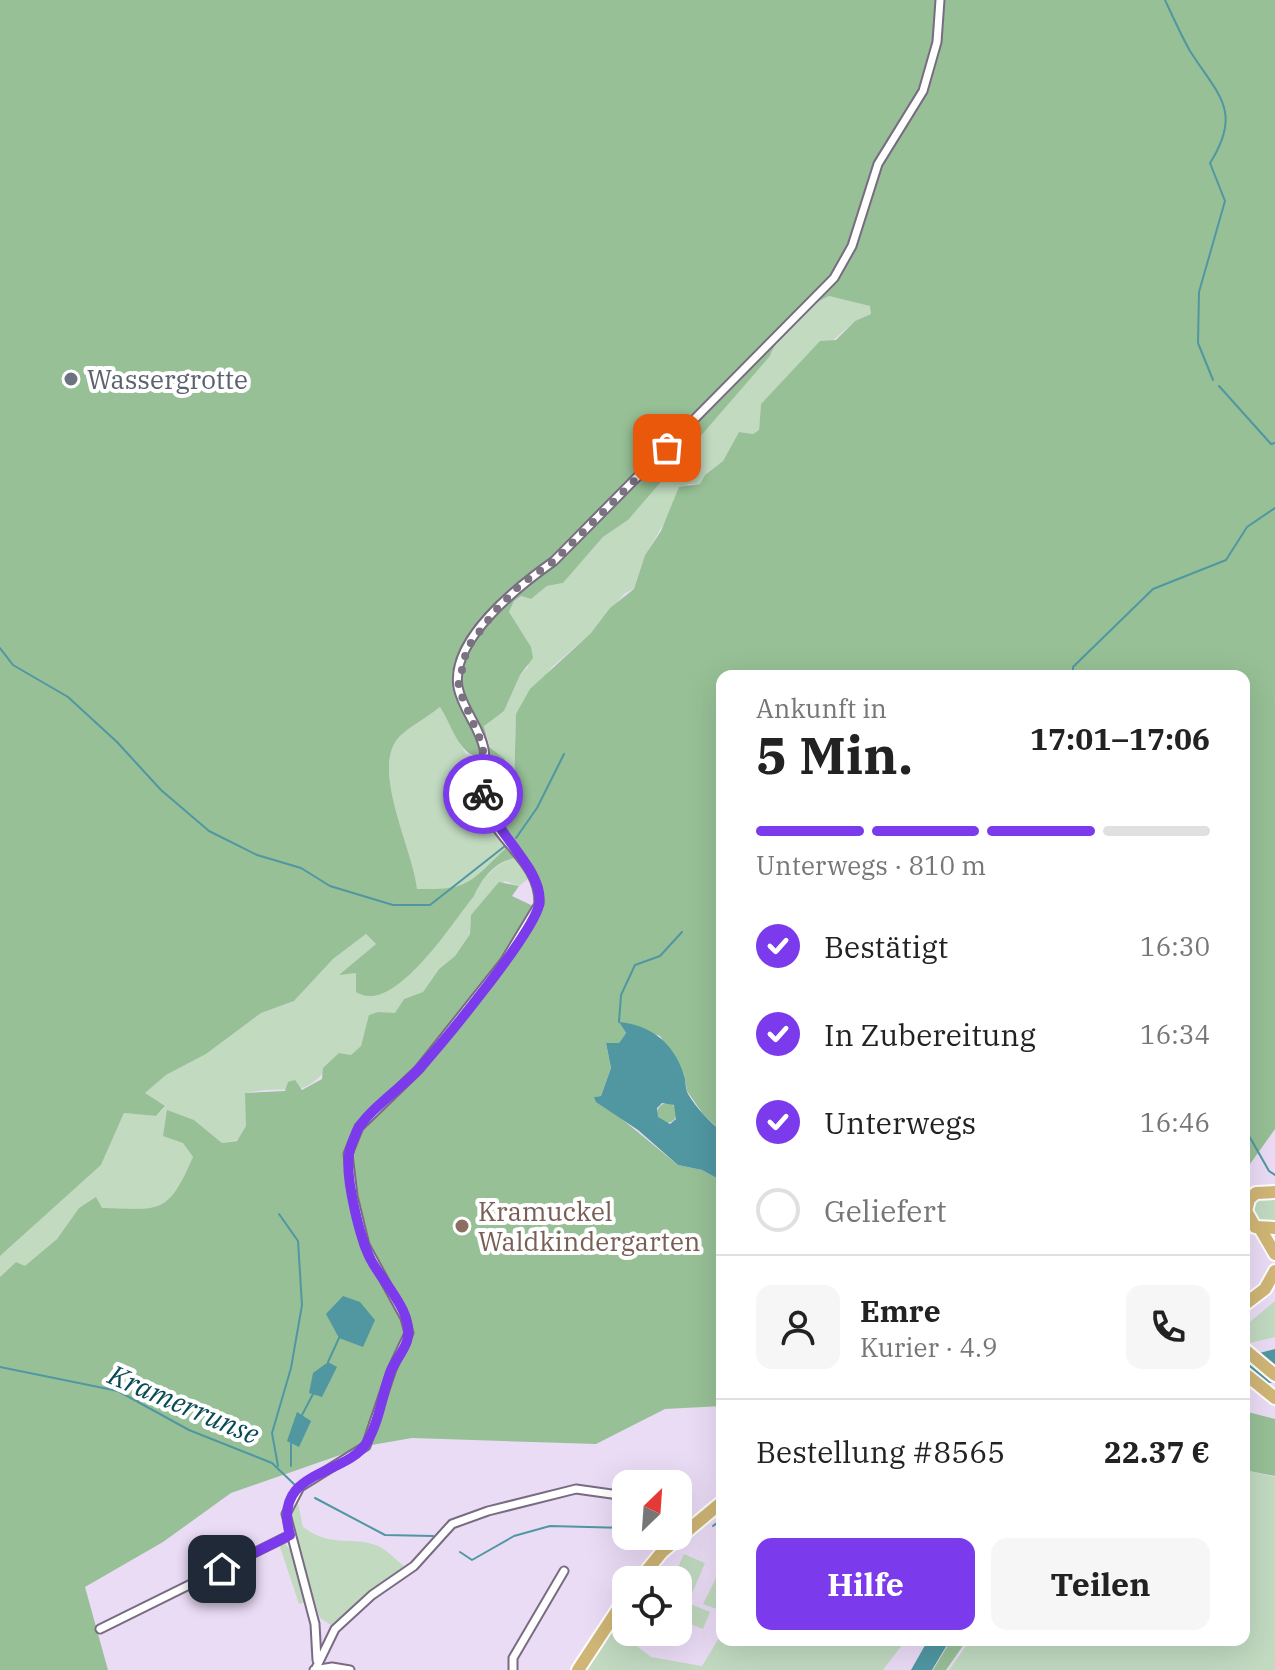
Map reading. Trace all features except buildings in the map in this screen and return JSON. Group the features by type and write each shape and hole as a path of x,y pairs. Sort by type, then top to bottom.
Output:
{"main road":[{"path":"1250,1201 1256,1193 1275,1192"},
{"path":"1253,1226 1275,1228"},
{"path":"1253,1226 1275,1254"},
{"path":"1250,1300 1265,1289 1275,1271"},
{"path":"1250,1354 1275,1375"},
{"path":"1250,1378 1274,1397"},
{"path":"650,1566 693,1522 716,1506"},
{"path":"578,1670 612,1618"}],"street":[{"path":"315,1667 315,1624 286,1514 297,1490 366,1446 392,1369 409,1333 394,1296 365,1245 348,1154 359,1127 419,1069 504,962 539,904 533,876 491,818 486,805 482,789 483,746 458,687 467,648 520,585 554,561 834,278 852,246 878,164 923,91 937,42 940,0"},
{"path":"315,1667 335,1629 372,1595 414,1566 452,1524 470,1516 576,1489 612,1494"},
{"path":"100,1629 290,1535"},
{"path":"513,1670 513,1658 564,1571"},
{"path":"315,1624 335,1629"},
{"path":"315,1667 350,1670"}],"shaded area":[{"path":"0,0 1275,0 1275,1129 1250,1164 1250,670 716,670 716,1126 687,1091 684,1074 660,1036 620,1023 626,1033 619,1043 606,1043 611,1068 601,1096 595,1097 678,1165 702,1170 716,1178 716,1406 665,1409 596,1444 412,1438 366,1446 231,1493 163,1542 85,1587 108,1670 0,1670 0,1277 16,1262 25,1266 57,1239 79,1208 96,1197 102,1208 137,1209 160,1205 168,1199 193,1157 183,1143 163,1136 167,1110 194,1120 222,1143 237,1141 246,1126 245,1093 285,1091 288,1082 295,1080 302,1090 322,1079 323,1068 339,1053 351,1055 361,1046 369,1015 395,1013 404,999 423,992 439,969 455,956 470,934 471,915 499,882 519,886 512,896 533,906 533,894 525,869 517,858 503,862 491,871 421,963 388,991 371,996 356,992 356,973 339,975 376,944 366,934 333,959 294,1001 261,1013 206,1054 166,1075 145,1093 165,1106 156,1116 124,1113 101,1165 0,1256","holes":["829,296 870,306 871,314 855,321 836,340 820,341 761,404 759,430 753,434 739,432 723,461 705,475 700,484 679,487 661,531 645,555 634,589 610,608 591,633 530,689 516,714 514,786 498,805 495,830 505,849 467,882 447,888 417,889 391,789 391,751 399,737 440,707 464,749 488,758 497,773 505,759 489,747 484,726 504,711 520,675 533,658 531,647 509,612 514,601 521,596 531,599 547,586 563,583 603,537 628,520 770,356 779,339 803,313"]},
{"path":"829,296 871,306 871,314 855,321 761,404 759,430 753,434 739,432 723,461 705,475 700,484 688,484 645,555 634,589 625,593 591,633 552,667 516,714 514,786 505,849 466,886 439,892 417,889 391,789 391,751 399,737 440,707 466,754 488,758 496,772 484,725 504,711 520,675 528,667 509,612 514,601 521,596 531,599 547,586 563,583 603,537 628,520 770,356 779,339 812,306"},
{"path":"517,858 529,878 519,886 505,881 471,915 470,934 423,992 404,999 395,1014 378,1012 370,1015 361,1046 351,1055 339,1053 307,1086 246,1093 246,1126 238,1140 222,1143 194,1120 183,1143 193,1157 168,1199 150,1208 121,1209 101,1208 96,1198 79,1208 57,1239 25,1267 16,1262 0,1277 0,1256 101,1165 124,1113 156,1116 165,1107 144,1094 166,1075 206,1054 261,1013 294,1001 333,959 366,934 376,944 341,974 356,973 438,937 496,867"},
{"path":"619,1022 651,1032 674,1054 684,1075 688,1094 716,1126 716,1178 702,1170 678,1165 638,1130 596,1102 594,1097 601,1096 611,1068 606,1043 619,1043 626,1033","holes":["662,1103 674,1105 676,1119 670,1124 658,1117 657,1108"]},
{"path":"663,1103 671,1103 677,1113 671,1123 663,1123 657,1117 657,1109"},
{"path":"1257,1197 1275,1198 1275,1223 1261,1226 1251,1216 1252,1202"},
{"path":"343,1296 360,1302 375,1320 363,1347 339,1338 326,1314"},
{"path":"1275,1301 1275,1337 1250,1343 1250,1322"},
{"path":"1275,1349 1275,1382 1250,1386 1250,1355"},
{"path":"328,1362 337,1367 322,1397 309,1393 313,1373"},
{"path":"297,1412 311,1421 299,1447 287,1441"},
{"path":"1250,1413 1275,1419 1275,1476 1250,1471"},
{"path":"1250,1471 1275,1477 1275,1670 949,1670 966,1646 1250,1646"},
{"path":"297,1499 303,1527 314,1534 378,1546 404,1566 331,1625 320,1618 290,1522 289,1513"},
{"path":"279,1544 285,1544 291,1551 306,1602 299,1604"},
{"path":"684,1554 705,1563 692,1594 692,1566 679,1566"},
{"path":"716,1578 716,1609 703,1604"},
{"path":"692,1605 710,1612 703,1629 692,1625"},
{"path":"608,1624 612,1627 612,1646 637,1646 651,1657 702,1666 716,1643 716,1646 901,1646 883,1670 578,1670"},
{"path":"925,1646 946,1646 932,1670 911,1670"},
{"path":"947,1646 963,1646 946,1670 933,1670"}],"waterway":[{"path":"1165,0 1190,51 1217,92 1226,116 1220,145 1210,163 1225,201 1199,292 1198,343 1213,380"},
{"path":"1219,386 1271,444 1275,443"},
{"path":"1073,670 1153,589 1226,560 1247,527 1275,508"},
{"path":"0,648 13,665 68,697 117,742 161,790 209,831 257,855 301,868 330,886 393,905 430,905 505,846"},
{"path":"516,838 537,808 564,754"},
{"path":"619,1022 621,995 635,965 660,956 682,932"},
{"path":"1250,1138 1269,1171 1275,1175"},
{"path":"278,1466 272,1433 291,1368 302,1305 298,1241 279,1214"},
{"path":"328,1362 339,1338"},
{"name":"Kramerrunse","path":"0,1367 118,1391 189,1430 272,1463 296,1486"},
{"path":"302,1415 313,1394"},
{"path":"291,1443 291,1466"},
{"path":"315,1498 385,1535 433,1536"},
{"path":"460,1552 472,1560 514,1536 550,1526 612,1528"}],"way so far":[{"path":"483,794 483,746 458,687 458,674 467,648 520,585 554,561 667,448"}],"place":[{"name":"Wassergrotte","path":"71,379"},
{"name":"Kramuckel Waldkindergarten","path":"462,1226"}],"route":[{"path":"222,1569 290,1535 286,1514 297,1490 366,1446 392,1369 406,1344 409,1333 405,1318 365,1245 353,1196 348,1154 359,1127 419,1069 504,962 537,910 539,898 530,869 499,831 483,794"}]}
